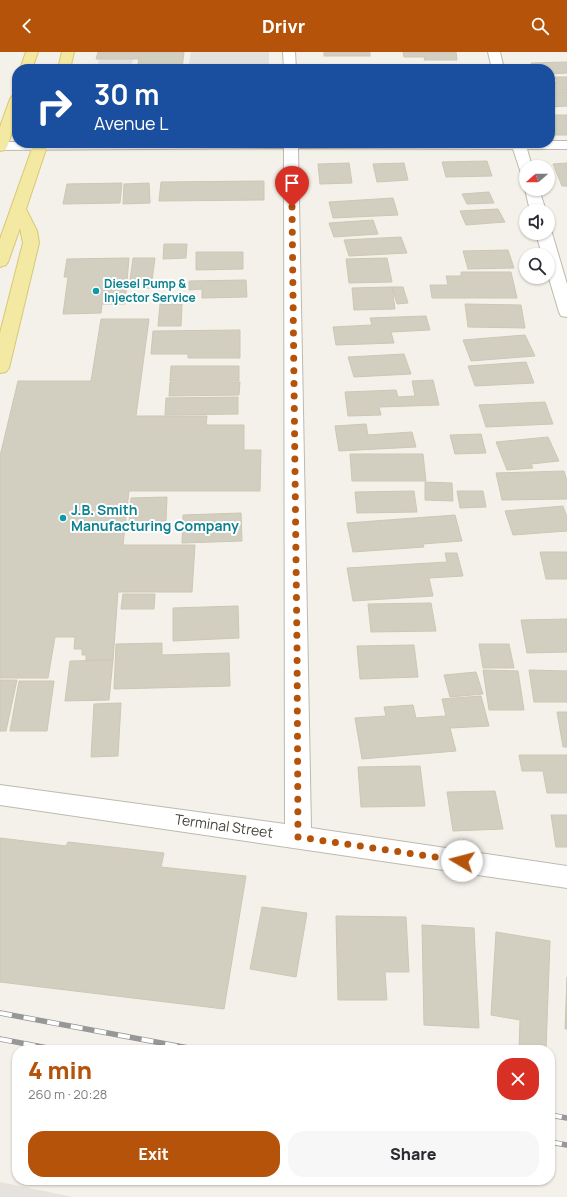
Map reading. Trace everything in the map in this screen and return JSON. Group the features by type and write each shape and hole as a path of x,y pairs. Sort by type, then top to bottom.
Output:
{"main road":[{"path":"28,64 32,52"},
{"path":"65,64 68,52"},
{"path":"0,146 12,113"},
{"path":"0,262 39,148"},
{"path":"0,368 31,243 30,231 18,208"}],"street":[{"path":"289,52 290,64"},
{"path":"494,52 497,64"},
{"path":"0,146 12,145"},
{"path":"555,145 567,145"},
{"path":"291,148 298,837"},
{"path":"520,148 523,160"},
{"path":"546,240 567,312"},
{"name":"Terminal Street","path":"0,795 567,877"}],"shaded area":[{"path":"191,52 269,52 269,64 189,64"},
{"path":"99,59 133,59 132,64 98,64"},
{"path":"0,1182 73,1197 0,1197"}],"building":[{"path":"98,52 184,52 183,64 138,64 139,59 96,59"},
{"path":"324,52 370,52 370,56 324,56"},
{"path":"403,52 456,52 457,60 424,60 425,57 404,57"},
{"path":"567,62 567,73 555,74 555,64 531,63"},
{"path":"555,77 567,77 567,94 555,94 555,82 557,82"},
{"path":"555,95 567,95 567,106 555,107"},
{"path":"555,115 567,115 567,135 555,135"},
{"path":"487,161 492,176 446,177 442,162"},
{"path":"349,163 352,183 320,184 318,164"},
{"path":"404,163 408,180 377,182 373,164"},
{"path":"567,163 567,186 562,186 555,169 555,164"},
{"path":"264,181 264,200 159,201 161,182"},
{"path":"122,183 120,203 63,204 67,184"},
{"path":"149,183 150,203 123,204 124,184"},
{"path":"489,192 494,203 467,204 462,194"},
{"path":"393,198 398,215 333,218 329,202"},
{"path":"498,209 505,222 466,225 460,211"},
{"path":"373,220 378,234 334,237 329,223"},
{"path":"401,237 407,253 349,256 344,240"},
{"path":"164,244 187,244 186,258 163,259"},
{"path":"508,250 514,268 468,269 463,251"},
{"path":"196,252 243,252 243,269 196,270"},
{"name":"Diesel Pump & Injector Service","path":"129,258 125,304 102,304 101,313 63,314 68,277 64,277 67,259"},
{"path":"133,258 155,258 151,288 129,288"},
{"path":"387,258 392,282 349,283 346,259"},
{"path":"461,272 511,272 517,298 432,298 430,285 448,285 446,276 461,276"},
{"path":"246,280 247,297 202,298 202,289 189,290 189,281"},
{"path":"392,287 395,309 354,310 352,288"},
{"path":"392,287 403,287 408,303 397,304"},
{"path":"160,304 182,304 181,326 158,326"},
{"path":"465,304 521,305 525,328 468,327"},
{"path":"426,316 430,330 391,332 394,343 336,345 333,327 372,325 370,318"},
{"name":"J.B. Smith Manufacturing Company","path":"101,319 149,319 136,416 207,416 206,425 244,425 244,450 261,450 260,491 129,491 123,545 195,545 192,592 118,592 113,660 86,660 86,655 82,655 82,649 74,649 75,637 55,637 48,678 0,678 0,456 18,381 91,381"},
{"path":"240,330 240,358 188,358 188,354 151,354 153,331"},
{"path":"525,335 535,356 471,361 463,340"},
{"path":"404,354 411,374 354,377 348,357"},
{"path":"526,362 534,383 475,386 468,366"},
{"path":"171,366 239,366 239,381 170,381"},
{"path":"433,380 439,405 379,407 381,415 348,416 345,392 396,390 398,397 415,396 412,381"},
{"path":"170,382 240,382 239,395 169,396"},
{"path":"238,397 238,414 165,415 166,398"},
{"path":"545,402 553,424 486,427 479,405"},
{"path":"366,424 368,435 412,432 416,447 339,451 335,426"},
{"path":"481,434 486,453 455,454 450,435"},
{"path":"548,437 559,461 531,464 533,468 507,470 496,442"},
{"path":"350,454 423,454 426,481 352,481"},
{"path":"564,471 567,481 567,499 502,500 496,473"},
{"path":"425,482 452,483 453,501 425,500"},
{"path":"414,491 417,512 357,513 355,492"},
{"path":"457,491 483,491 486,507 460,508"},
{"path":"167,497 166,521 129,522 131,498"},
{"path":"563,506 567,517 567,531 513,535 505,511"},
{"path":"241,513 242,541 182,543 183,515"},
{"path":"455,515 462,541 423,544 424,547 353,552 347,523"},
{"path":"540,552 567,552 567,579 546,579"},
{"path":"445,553 457,553 463,576 429,578 433,596 353,601 347,568 447,562"},
{"path":"123,594 155,594 154,609 121,609"},
{"path":"431,603 436,631 371,632 368,604"},
{"path":"238,606 239,638 173,641 173,608"},
{"path":"567,619 567,652 527,653 521,620"},
{"path":"162,643 162,655 229,653 230,686 114,689 116,644"},
{"path":"479,644 509,644 514,668 483,668"},
{"path":"414,645 418,677 360,679 357,646"},
{"path":"113,660 109,700 65,701 70,661"},
{"path":"483,670 518,671 524,710 489,710"},
{"path":"529,670 567,671 567,702 534,702"},
{"path":"476,672 483,694 450,697 444,675"},
{"path":"0,680 17,680 6,731 0,731"},
{"path":"19,681 54,681 47,731 10,731"},
{"path":"481,696 489,726 450,728 456,751 362,759 355,718 386,716 384,707 413,705 416,718 446,716 442,699"},
{"path":"121,703 118,756 91,757 94,704"},
{"path":"557,712 567,712 567,747 563,747"},
{"path":"519,755 567,755 567,793 547,793 543,771 522,771"},
{"path":"420,766 425,806 361,807 358,767"},
{"path":"495,791 503,829 453,831 447,792"},
{"path":"551,815 567,815 567,847 556,847"},
{"path":"0,838 66,846 68,842 164,853 161,867 246,876 224,1009 0,982"},
{"path":"262,907 307,913 296,977 250,969"},
{"path":"336,916 406,917 409,972 385,972 387,1000 338,1000"},
{"path":"422,925 474,928 479,1028 424,1025"},
{"path":"496,932 550,941 546,1045 519,1045 520,1020 491,1015"},
{"path":"567,977 567,1029 565,1029"}],"railway":[{"path":"0,1013 172,1045"},
{"path":"0,1039 32,1045"},
{"path":"555,1116 567,1118"},
{"path":"555,1143 567,1145"}],"place":[{"name":"Diesel Pump & Injector Service","path":"96,291"},
{"name":"J.B. Smith Manufacturing Company","path":"63,518"}],"route":[{"path":"292,207 298,837 462,861"}]}
